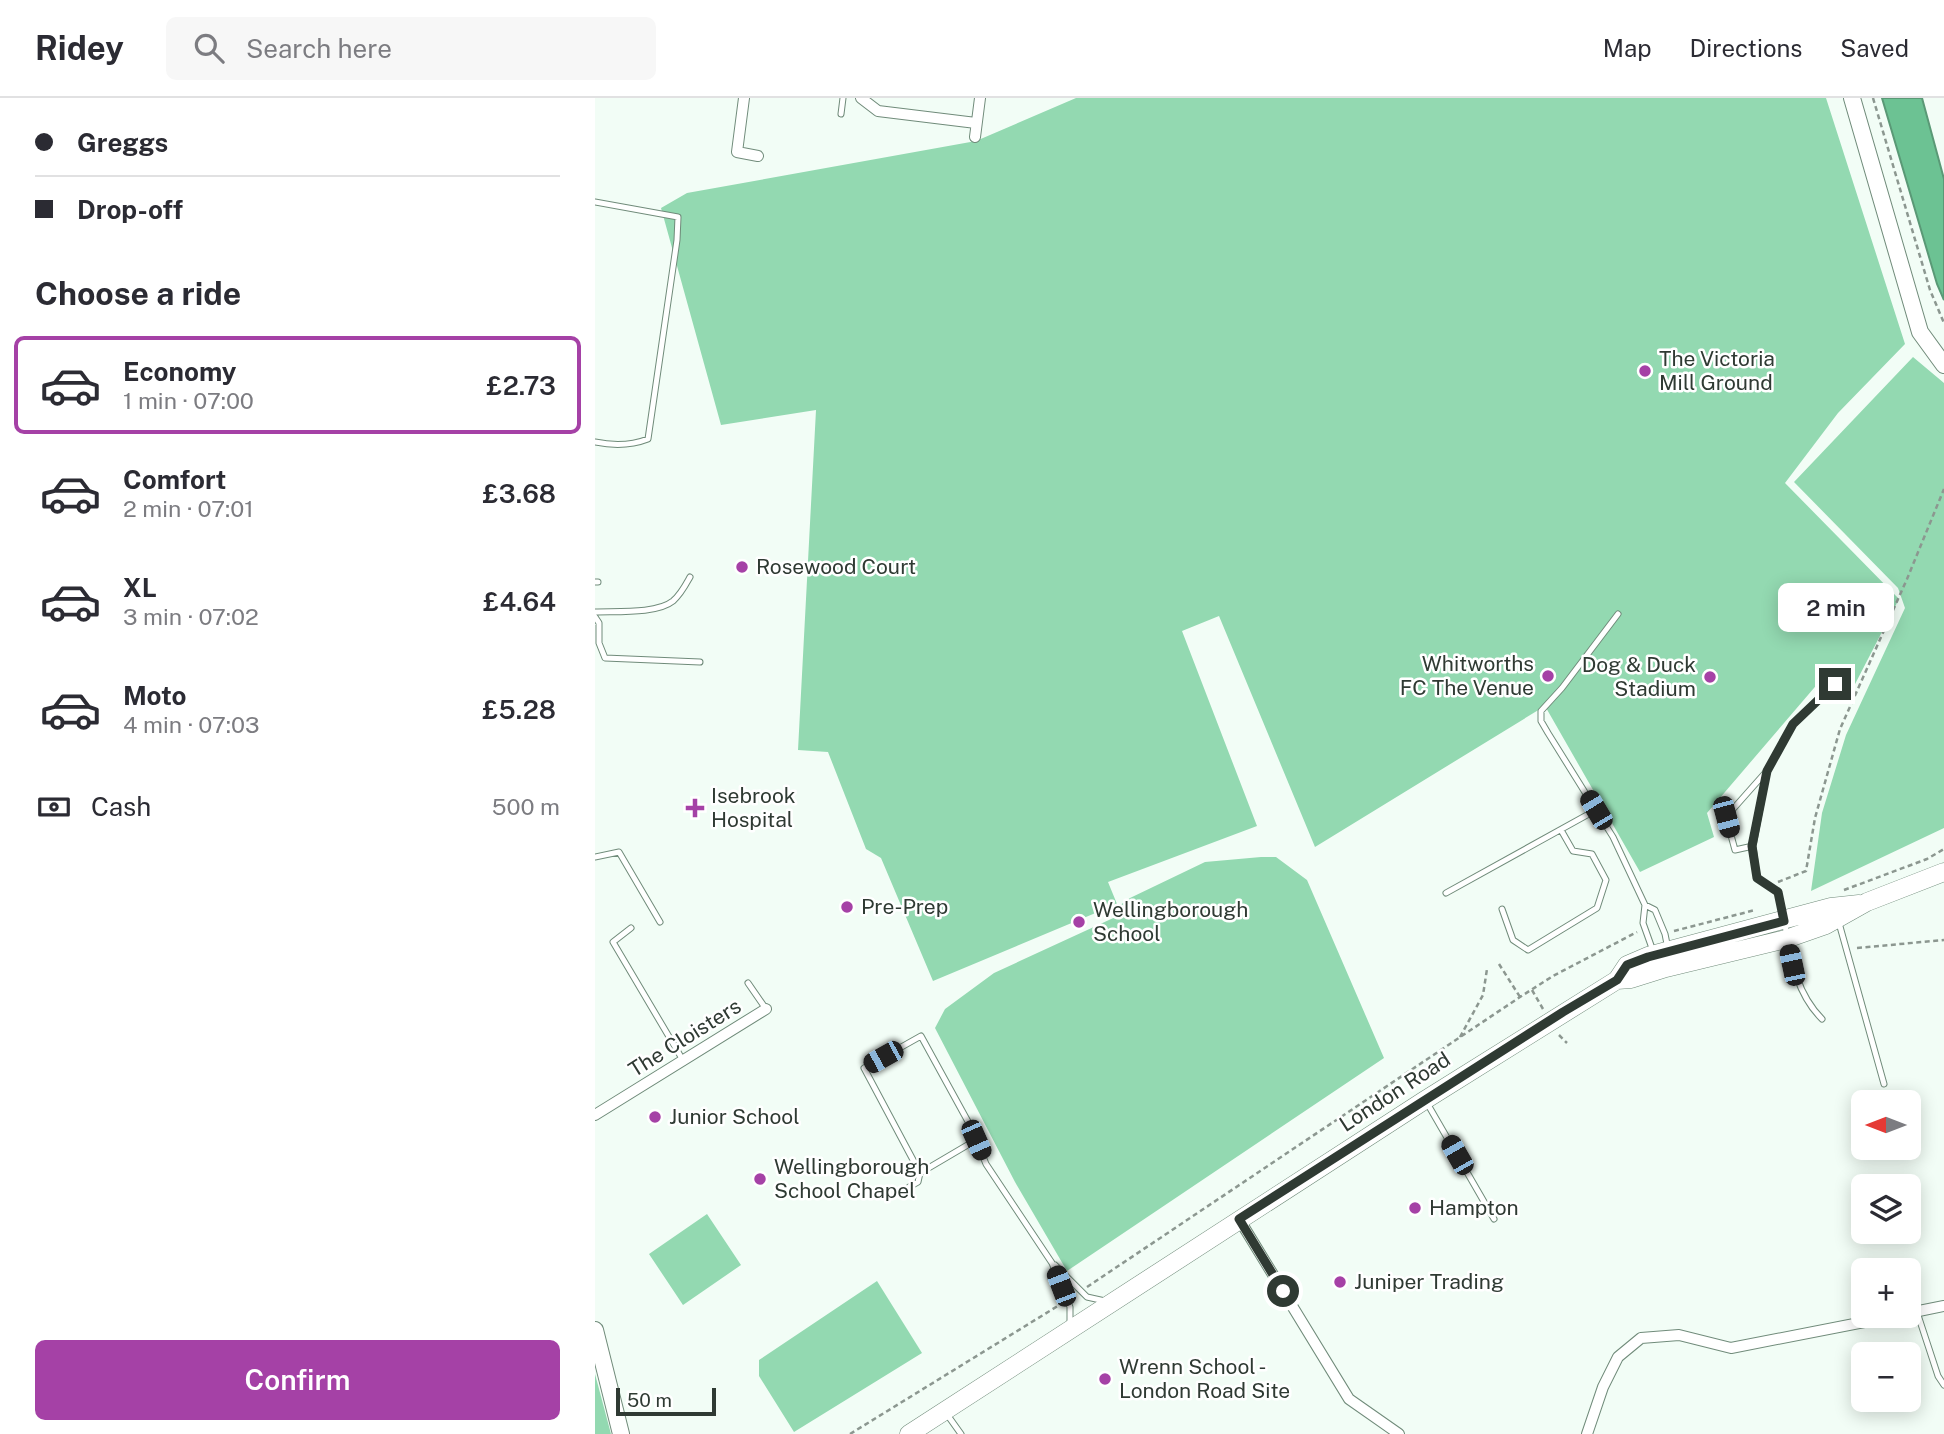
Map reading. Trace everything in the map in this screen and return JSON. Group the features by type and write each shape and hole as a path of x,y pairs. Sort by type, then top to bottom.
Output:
{"main road":[{"path":"1851,98 1920,332 1944,365"},
{"name":"London Road","path":"909,1434 1239,1219 1617,980 1631,979 1663,957 1838,920 1867,902 1944,872"},
{"path":"1785,930 1831,908 1867,902"},
{"path":"595,1330 621,1434"}],"street":[{"path":"744,98 737,152 758,156"},
{"path":"861,98 878,111 976,123"},
{"path":"975,136 980,98"},
{"name":"The Cloisters","path":"595,1115 766,1009"},
{"path":"1239,1219 1349,1399 1399,1434"},
{"path":"1921,1310 1944,1306"},
{"path":"1587,1434 1603,1387 1618,1357 1641,1338 1679,1335 1731,1348 1851,1325"}],"lane":[{"path":"841,114 843,98"},
{"path":"595,202 678,217 648,439 633,445 595,442"},
{"path":"595,612 658,608 672,602 682,592 690,577"},
{"path":"1618,614 1562,688 1541,711 1541,721 1613,838 1644,905 1643,923 1663,957"},
{"path":"595,617 599,623 599,643 605,657 700,662"},
{"path":"1752,846 1735,849 1726,817 1767,771 1793,724 1835,684"},
{"path":"1767,771 1752,846 1757,878 1778,892 1792,965 1812,1009 1822,1019"},
{"path":"1446,893 1596,810"},
{"path":"1502,909 1513,940 1528,950 1597,908 1606,880 1592,854 1573,851 1561,830"},
{"path":"595,857 619,852 660,922"},
{"path":"1644,905 1655,910 1665,934 1663,957"},
{"path":"1838,920 1884,1084"},
{"path":"631,928 613,942 684,1062"},
{"name":"The Cloisters","path":"748,983 766,1009"},
{"path":"909,1187 918,1182 920,1173 864,1068 921,1036 971,1127 986,1164 1052,1263 1070,1307 1067,1333"},
{"path":"1426,1100 1494,1219"},
{"path":"920,1173 976,1140"},
{"path":"1052,1263 1087,1297 1115,1302"},
{"path":"1919,1328 1944,1385"},
{"path":"945,1410 961,1434"}],"path":[{"path":"1873,98 1930,290 1944,323"},
{"path":"1768,885 1806,871 1815,818 1840,729 1944,489"},
{"path":"1842,890 1927,859 1944,849"},
{"path":"1674,930 1758,909"},
{"path":"1091,1284 1532,989 1639,931"},
{"path":"1845,949 1944,940"},
{"path":"1499,964 1520,997"},
{"path":"1446,1048 1461,1037 1483,995 1487,969"},
{"path":"1532,989 1546,1012"},
{"path":"1556,1029 1567,1043"},
{"path":"850,1434 1054,1308"}],"shaded area":[{"path":"1076,98 1826,98 1905,344 1838,413 1785,483 1899,599 1853,688 1832,667 1707,813 1714,837 1640,872 1545,706 1315,847 1219,616 1182,631 1257,826 1108,882 1117,904 933,981 881,858 866,849 828,752 798,750 816,410 721,425 661,208 687,193 976,141"},
{"path":"1882,98 1922,98 1944,179 1944,300 1937,284"},
{"path":"1913,357 1944,383 1944,828 1811,891 1822,813 1846,735 1905,608 1898,588 1794,482"},
{"path":"1276,857 1307,880 1384,1058 1067,1271 1015,1182 935,1028 945,1009 994,973 1122,914 1119,906 1130,898 1205,862"},
{"path":"707,1214 741,1265 683,1305 649,1254"},
{"path":"877,1281 922,1353 794,1432 759,1376 759,1360"},
{"path":"595,1374 611,1434 595,1434"}],"place":[{"name":"The Victoria Mill Ground","path":"1645,371"},
{"name":"Rosewood Court","path":"742,567"},
{"name":"Whitworths FC The Venue","path":"1548,676"},
{"name":"Dog & Duck Stadium","path":"1710,677"},
{"name":"Isebrook Hospital","path":"695,808"},
{"name":"Pre-Prep","path":"847,907"},
{"name":"Wellingborough School","path":"1079,922"},
{"name":"Junior School","path":"655,1117"},
{"name":"Wellingborough School Chapel","path":"760,1179"},
{"name":"Hampton","path":"1415,1208"},
{"name":"Juniper Trading","path":"1340,1282"},
{"name":"Wrenn School - London Road Site","path":"1105,1379"}],"route":[{"path":"1283,1291 1239,1219 1617,980 1627,965 1694,943 1784,921 1778,892 1757,878 1752,846 1767,771 1793,724 1835,684"}]}
